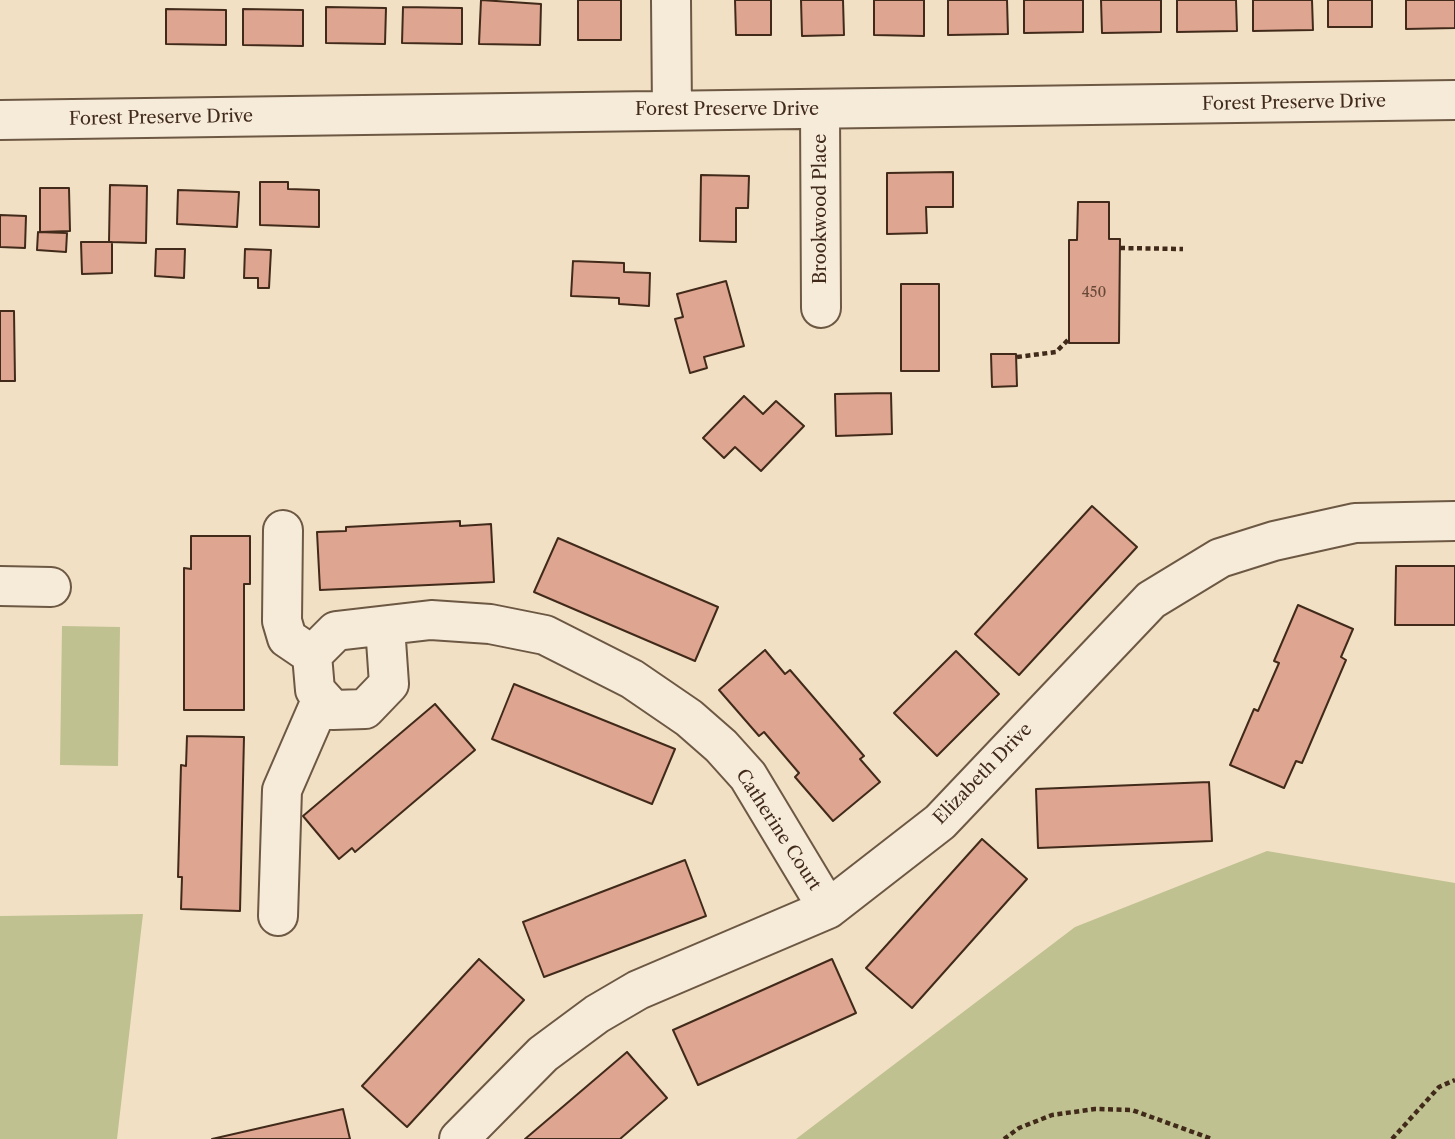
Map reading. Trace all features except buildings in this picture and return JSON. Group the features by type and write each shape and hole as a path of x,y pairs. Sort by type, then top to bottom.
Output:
{"street":[{"path":"671,0 672,110"},
{"name":"Forest Preserve Drive","path":"0,120 1455,100"},
{"name":"Brookwood Place","path":"820,110 821,308"},
{"name":"Elizabeth Drive","path":"459,1139 543,1054 597,1014 638,990 828,909 940,822 1152,600 1220,558 1274,541 1355,523 1455,521"},
{"path":"283,530 282,621 287,638 312,655 315,690 333,710 366,709 390,684 385,626"},
{"path":"0,586 51,587"},
{"name":"Catherine Court","path":"312,655 336,631 431,620 491,624 545,635 632,679 689,718 748,776 828,909"},
{"path":"278,916 282,790 322,698"}],"path":[{"path":"1120,248 1183,249"},
{"path":"1017,357 1056,352 1069,339"},
{"path":"1392,1139 1439,1087 1455,1080"},
{"path":"1004,1139 1019,1128 1052,1115 1095,1109 1132,1110 1212,1139"}],"green space":[{"path":"62,626 120,627 118,766 60,765"},
{"path":"1267,851 1455,883 1455,1139 796,1139 1075,927"},
{"path":"143,914 117,1139 0,1139 0,916"}]}
